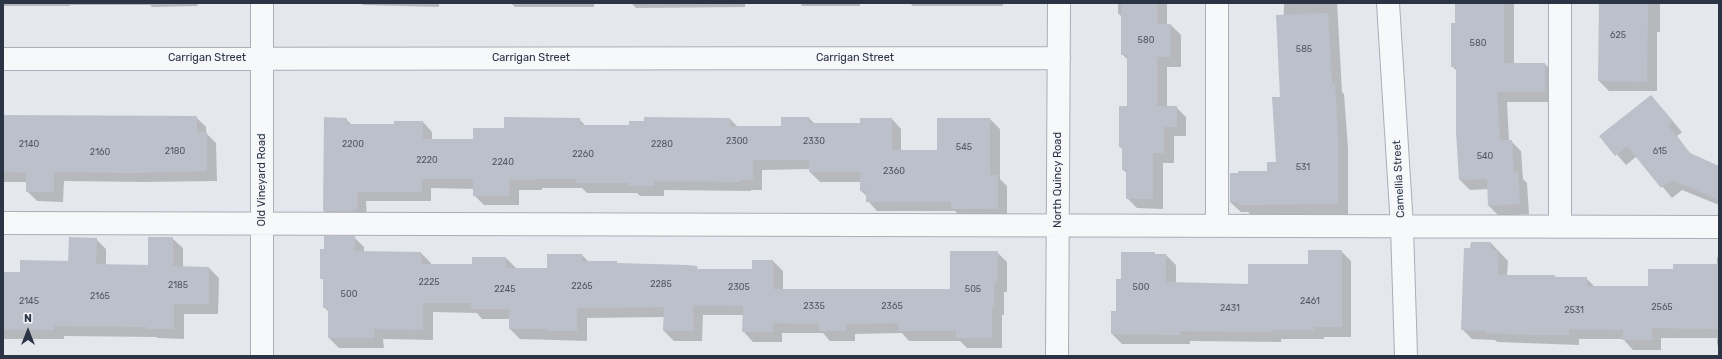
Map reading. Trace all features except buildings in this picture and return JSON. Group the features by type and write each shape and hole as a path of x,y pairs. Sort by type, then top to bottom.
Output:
{"street":[{"name":"Old Vineyard Road","path":"262,3 262,356"},
{"name":"North Quincy Road","path":"1057,356 1059,3"},
{"path":"1216,226 1217,3"},
{"name":"Camellia Street","path":"1388,3 1402,227 1406,356"},
{"path":"1560,3 1560,226"},
{"name":"Carrigan Street","path":"3,59 1058,58"},
{"path":"3,222 1402,227 1560,226 1719,228"}]}
